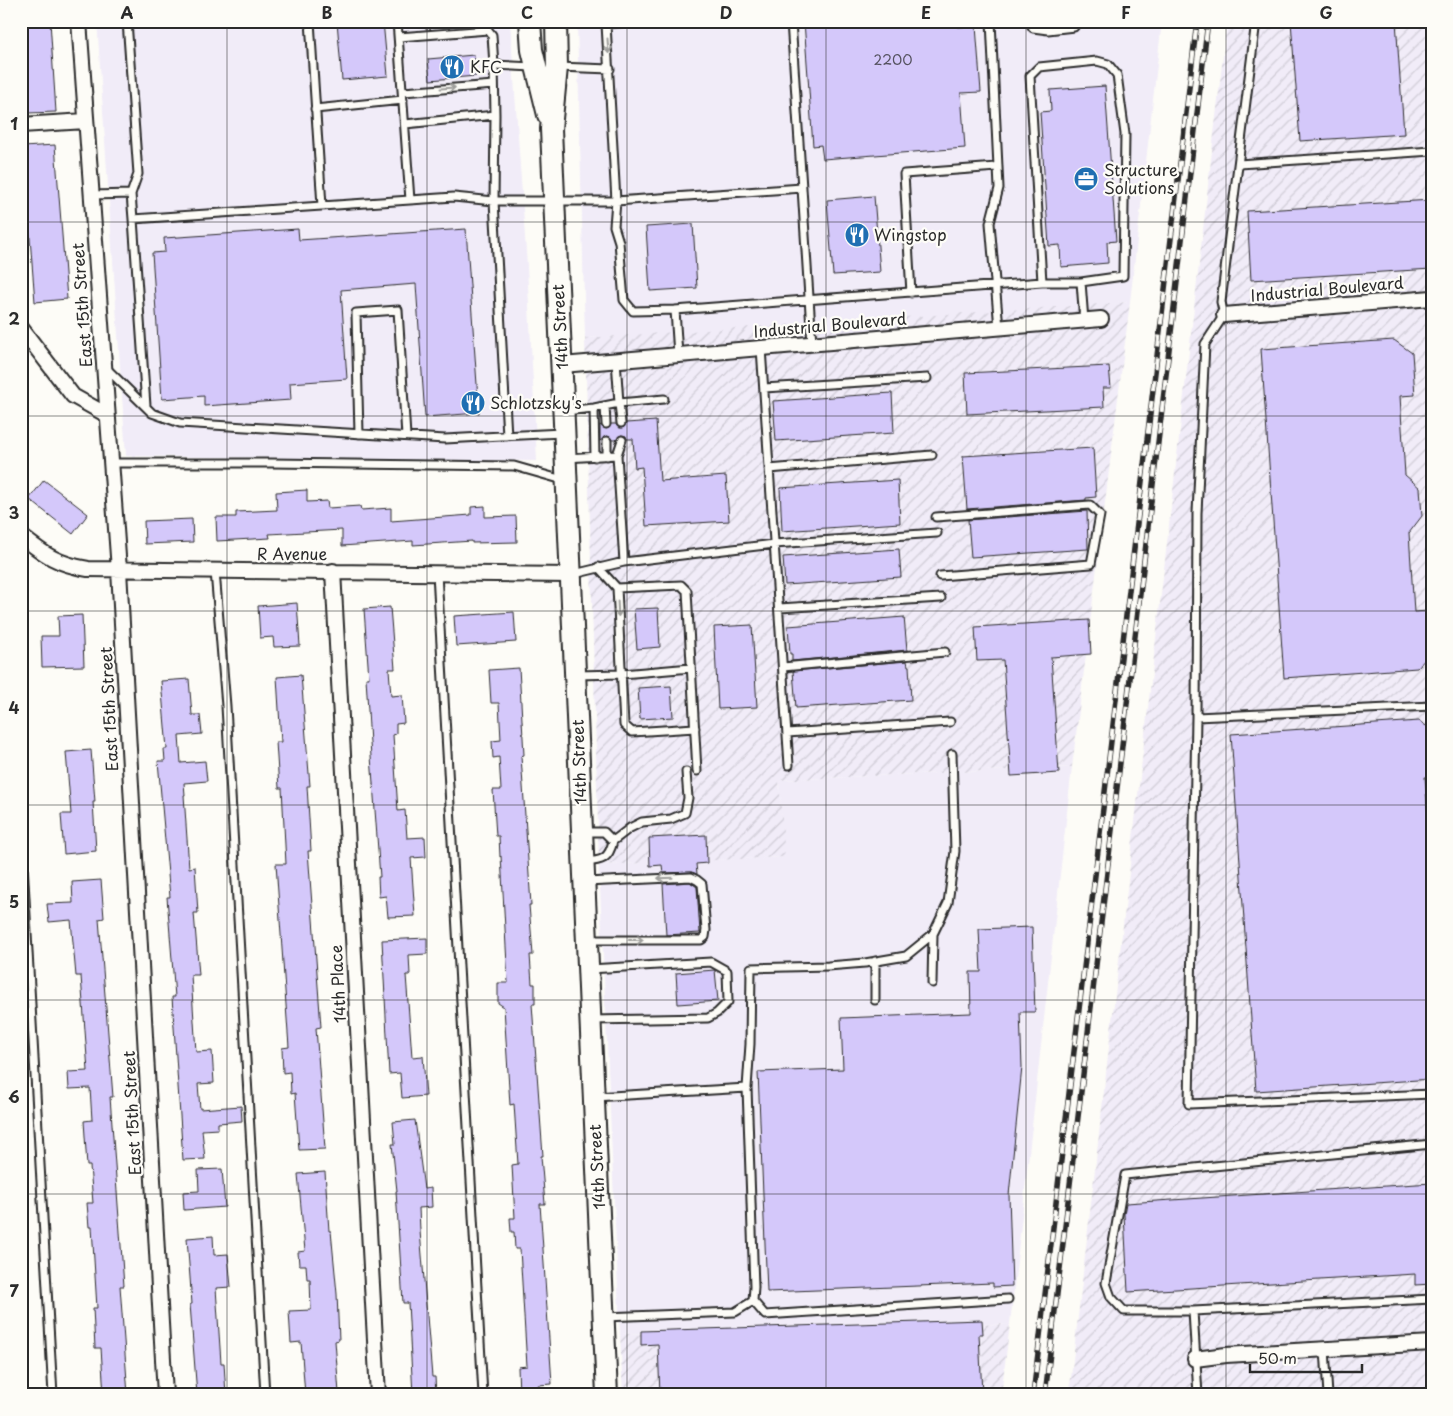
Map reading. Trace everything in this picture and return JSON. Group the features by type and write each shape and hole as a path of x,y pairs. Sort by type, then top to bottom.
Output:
{"main road":[{"name":"14th Street","path":"530,21 532,50 546,67"},
{"name":"14th Street","path":"556,21 546,67 551,129 562,365 607,1395"}],"street":[{"name":"East 15th Street","path":"80,21 119,570 165,1395"},
{"path":"21,125 86,121"},
{"name":"Industrial Boulevard","path":"1224,315 1432,298"},
{"name":"Industrial Boulevard","path":"562,365 1101,319"},
{"path":"21,328 73,396 108,415"},
{"name":"R Avenue","path":"21,536 42,553 67,566 88,570 333,571 571,575"},
{"name":"14th Place","path":"333,571 378,1395"},
{"path":"1195,1359 1226,1355 1432,1343"}],"lane":[{"path":"127,21 138,174 131,194 146,406"},
{"path":"310,21 322,206"},
{"path":"397,21 410,200"},
{"path":"641,21 606,24 616,201 614,226 618,242 624,300 633,311 675,310 1042,282 1081,282 1123,276 1125,134 1117,75 1108,64 1097,61 1039,67 1030,76 1042,282"},
{"path":"791,21 812,344"},
{"path":"991,21 999,188 990,223 998,328"},
{"path":"1029,21 1033,28 1048,30 1074,28 1078,21"},
{"path":"1256,21 1221,302 1224,315 1205,344 1197,513 1196,717 1189,1104 1432,1094"},
{"path":"398,37 488,30 492,35 495,115 494,201 507,436"},
{"path":"494,65 610,69"},
{"path":"403,92 494,85"},
{"path":"315,109 403,100"},
{"path":"405,124 495,115"},
{"path":"1239,164 1432,151"},
{"path":"911,293 904,174 997,167"},
{"path":"133,219 410,200 454,198 494,201 616,201 802,188"},
{"path":"92,195 131,194"},
{"path":"1081,282 1084,321"},
{"path":"359,434 356,313 398,310 406,436"},
{"path":"675,310 678,355"},
{"path":"761,348 789,765"},
{"path":"616,360 621,423"},
{"path":"104,366 152,413 180,423 445,439 565,433"},
{"path":"764,388 927,378"},
{"path":"564,411 664,399"},
{"path":"605,406 606,424"},
{"path":"594,408 595,457"},
{"path":"622,440 617,456 624,562"},
{"path":"606,441 607,456"},
{"path":"769,469 932,455"},
{"path":"566,458 617,456"},
{"path":"111,463 514,466 567,481"},
{"path":"936,517 1090,505 1100,515 1091,564 940,576"},
{"path":"571,575 624,562 774,544 937,533"},
{"path":"598,567 617,588 624,725 632,732 695,728"},
{"path":"215,571 225,697 242,972 245,1057 265,1395"},
{"path":"437,573 482,1395"},
{"path":"617,588 681,586 688,591 697,771"},
{"path":"779,608 942,598"},
{"path":"783,667 945,652"},
{"path":"575,676 691,668"},
{"path":"1196,717 1432,706"},
{"path":"787,734 950,722"},
{"path":"932,983 933,934 948,903 955,851 952,754"},
{"path":"583,862 598,861 606,856 611,850 613,841 630,828 642,822 671,819 685,813 688,798 686,772"},
{"path":"21,827 53,1395"},
{"path":"582,832 604,832 613,841"},
{"path":"584,882 691,877 702,884 706,930 705,937 701,940 587,940"},
{"path":"933,934 906,956 828,966 752,968 747,1088 753,1301 765,1315 1008,1299"},
{"path":"875,1000 876,961"},
{"path":"588,969 711,962 727,971 728,1002 708,1018 590,1020"},
{"path":"594,1097 747,1088"},
{"path":"1432,1144 1125,1175 1106,1283 1111,1297 1124,1311 1193,1311 1432,1299"},
{"path":"604,1317 735,1312 753,1301"},
{"path":"1193,1311 1198,1395"},
{"path":"1325,1349 1328,1395"}],"shaded area":[{"path":"97,21 510,21 527,266 537,461 126,456"},
{"path":"577,21 1162,21 1130,302 845,325 585,338"},
{"path":"1227,21 1432,21 1432,1395 1069,1395"},
{"path":"1130,302 1072,767 779,780 785,857 599,865 585,338"},
{"path":"1072,767 1010,1324 620,1334 599,865 784,857 779,780"},
{"path":"1010,1324 1001,1395 623,1395 620,1334"}],"building":[{"path":"21,21 50,21 56,112 28,113"},
{"path":"337,21 383,21 388,76 342,80"},
{"path":"804,21 957,21 957,27 976,26 981,92 961,93 965,148 823,159 821,145 813,146"},
{"path":"1291,21 1396,21 1404,134 1300,141"},
{"name":"KFC","path":"474,55 476,76 430,80 428,59"},
{"path":"1105,86 1116,241 1107,242 1108,263 1061,267 1060,245 1049,246 1040,112 1051,111 1050,90"},
{"path":"55,145 67,299 35,302 23,147"},
{"path":"874,196 880,272 833,275 827,200"},
{"path":"1432,200 1432,269 1251,280 1247,211"},
{"path":"693,224 697,288 650,291 646,227"},
{"path":"298,229 299,240 466,229 479,413 425,417 416,284 341,290 347,379 290,383 291,400 204,406 204,396 162,399 152,253 165,252 164,238"},
{"path":"1394,340 1412,353 1415,395 1400,396 1405,475 1420,488 1422,516 1409,533 1414,612 1428,611 1430,654 1417,668 1284,678 1261,349"},
{"path":"1109,366 1111,388 1103,388 1104,407 967,414 965,373"},
{"path":"892,393 894,433 776,441 773,401"},
{"path":"656,421 660,481 726,476 729,521 646,526 642,467 635,468 633,439 627,439 626,436 621,435 616,440 612,440 607,436 600,441 600,425 607,429 611,424 616,424 621,428 626,423"},
{"path":"1093,448 1096,497 1086,498 1086,500 967,509 963,456"},
{"path":"44,480 88,514 73,534 29,499"},
{"path":"898,480 900,523 782,531 780,488"},
{"path":"307,490 307,502 327,501 328,508 360,506 361,510 391,508 391,521 471,515 471,507 485,506 485,517 516,516 517,542 472,543 472,541 413,545 413,541 342,546 342,530 269,534 270,538 217,541 216,517 236,517 236,512 277,510 276,492"},
{"path":"1087,511 1088,549 971,557 968,520"},
{"path":"192,519 193,542 145,544 144,521"},
{"path":"899,549 901,577 785,585 783,557"},
{"path":"297,603 300,646 274,647 273,637 260,638 258,606"},
{"path":"390,607 395,669 389,669 391,696 402,695 404,723 396,724 396,734 393,735 398,811 405,810 407,838 425,837 426,857 411,858 415,916 388,917 386,896 379,897 378,877 380,877 366,678 369,678 364,609"},
{"path":"658,608 660,647 637,649 634,609"},
{"path":"514,612 516,642 456,646 454,616"},
{"path":"82,615 84,666 42,667 41,636 59,636 58,616"},
{"path":"904,617 907,650 792,661 788,626"},
{"path":"1089,620 1091,654 1051,657 1059,773 1011,776 1003,660 977,661 975,627"},
{"path":"752,625 757,707 718,709 714,627"},
{"path":"907,661 911,700 796,708 793,671"},
{"path":"519,668 524,755 521,756 533,955 530,955 532,984 535,984 535,1004 532,1004 545,1204 540,1204 552,1384 538,1385 539,1395 519,1395 518,1367 527,1366 520,1249 515,1249 514,1232 511,1232 510,1218 515,1218 512,1165 518,1164 514,1104 510,1105 504,1007 498,1003 498,983 508,983 501,856 499,836 496,836 493,790 501,790 499,757 493,758 492,741 501,740 499,703 491,703 489,670"},
{"path":"301,675 310,786 307,786 311,851 308,851 321,1027 316,1028 325,1149 299,1150 295,1093 291,1094 290,1072 283,1073 282,1048 289,1047 276,864 286,864 282,788 279,788 276,742 281,742 277,677"},
{"path":"189,679 192,715 200,715 202,734 179,736 181,763 205,761 207,781 184,783 189,868 195,867 198,913 194,913 199,975 191,975 196,1052 212,1051 214,1083 198,1084 200,1109 241,1106 242,1121 218,1123 218,1129 202,1130 205,1159 183,1160 172,997 175,997 167,897 170,897 158,761 165,761 164,749 167,749 161,681"},
{"path":"671,686 673,717 640,719 638,688"},
{"path":"1419,721 1432,730 1432,777 1425,777 1432,873 1432,1079 1256,1091 1231,734"},
{"path":"91,750 96,851 64,854 61,814 71,814 66,752"},
{"path":"706,835 707,863 696,864 697,874 691,872 663,873 662,865 650,866 649,838"},
{"path":"101,880 104,918 99,919 113,1097 110,1097 124,1286 120,1286 128,1395 104,1395 101,1348 95,1348 93,1308 97,1308 92,1227 89,1227 87,1203 93,1203 90,1166 87,1166 84,1121 92,1120 90,1088 69,1089 68,1072 88,1071 81,976 76,976 71,920 49,922 47,904 73,903 72,882"},
{"path":"690,882 697,887 700,933 666,935 663,884"},
{"path":"1032,927 1035,1012 1020,1012 1022,1067 1009,1195 1012,1286 993,1287 993,1283 767,1292 758,1072 843,1069 841,1018 971,1013 970,972 981,972 979,929"},
{"path":"427,938 427,954 409,955 410,975 406,975 412,1057 423,1056 426,1096 402,1098 400,1073 389,1074 382,940"},
{"path":"715,970 718,1001 678,1004 676,973"},
{"path":"415,1120 424,1189 431,1188 432,1207 419,1208 432,1377 435,1377 436,1395 413,1395 408,1303 403,1303 397,1191 392,1144 395,1144 393,1122"},
{"path":"222,1169 225,1207 184,1210 183,1192 199,1191 198,1170"},
{"path":"325,1172 329,1231 331,1231 337,1294 339,1340 335,1341 339,1393 305,1395 301,1342 291,1343 289,1311 311,1310 310,1279 307,1279 306,1265 299,1265 298,1252 305,1251 298,1174"},
{"path":"1432,1183 1432,1284 1415,1285 1415,1274 1128,1292 1124,1214 1126,1203"},
{"path":"213,1236 214,1255 228,1254 231,1287 216,1288 221,1363 224,1363 226,1395 197,1395 187,1238"},
{"path":"982,1320 983,1334 979,1334 982,1394 660,1395 658,1344 641,1345 641,1331"}],"railway":[{"path":"1033,1395 1197,21"},
{"path":"1045,1395 1208,21"}],"place":[{"name":"KFC","path":"452,67"},
{"name":"Structure Solutions","path":"1086,179"},
{"name":"Wingstop","path":"857,235"},
{"name":"Schlotzsky's","path":"473,403"}]}
